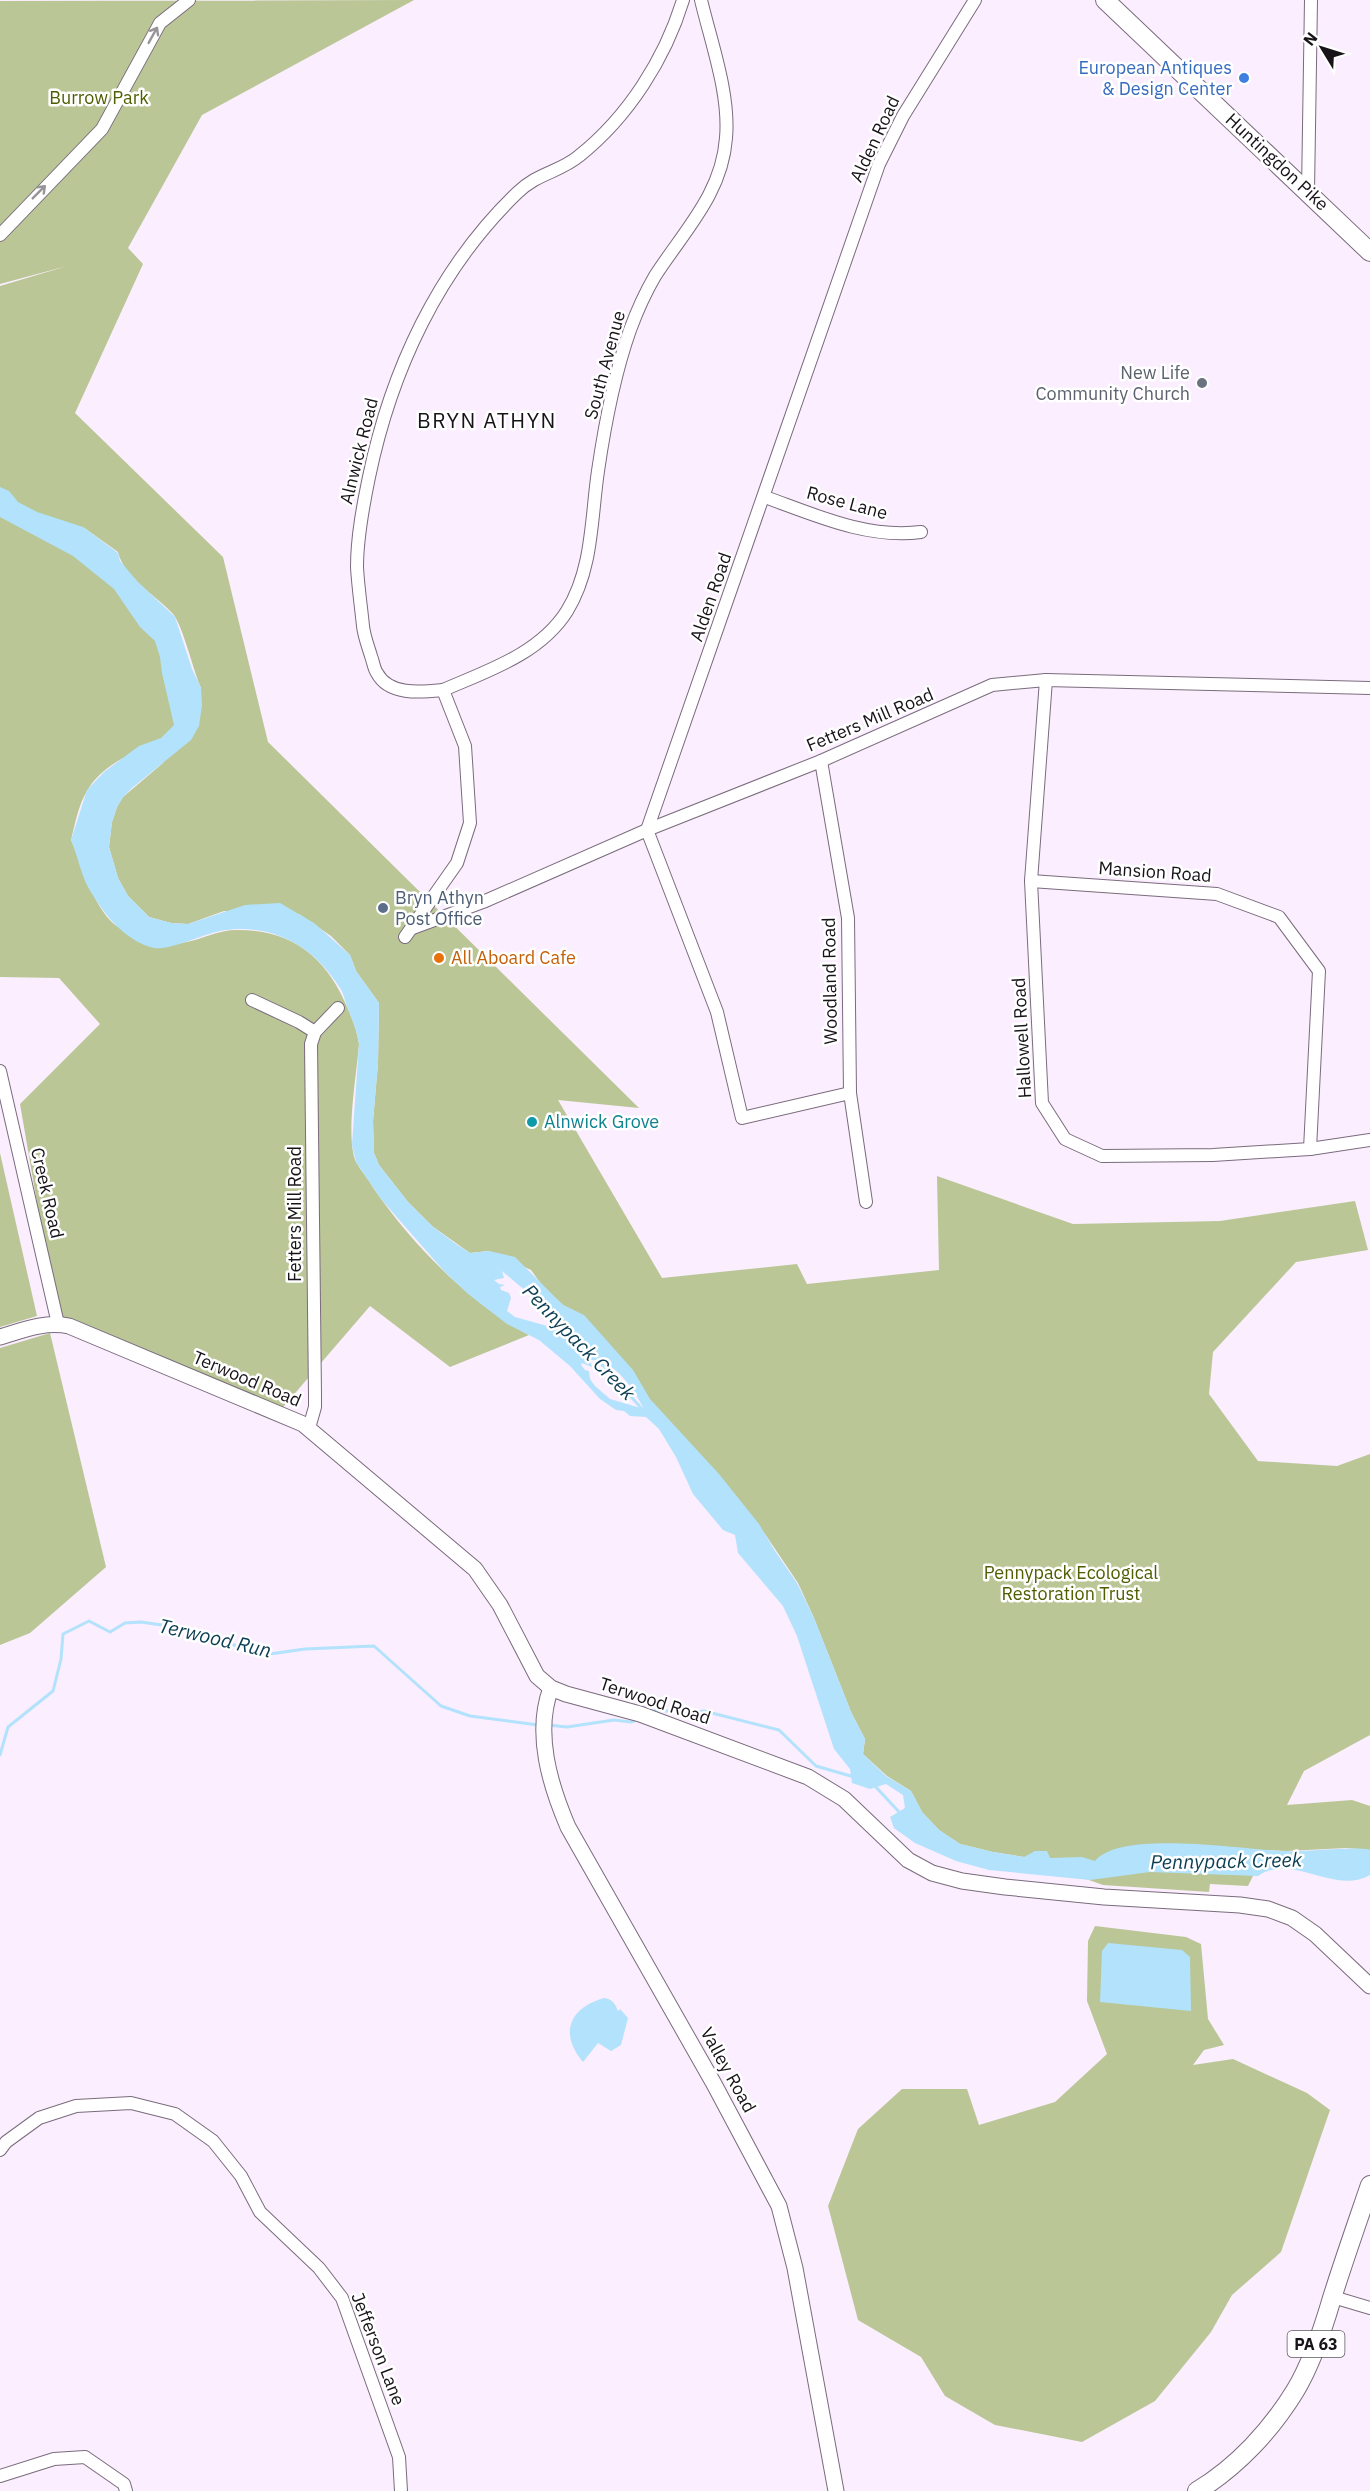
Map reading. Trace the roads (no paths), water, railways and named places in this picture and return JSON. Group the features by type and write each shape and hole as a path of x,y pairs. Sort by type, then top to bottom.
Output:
{"main road":[{"name":"Huntingdon Pike","path":"1105,0 1370,252"},
{"name":"PA 63","path":"1197,2491 1220,2478 1245,2453 1267,2429 1295,2390 1324,2325 1370,2185"}],"street":[{"path":"0,235 102,129 160,23 189,0"},
{"name":"Alnwick Road","path":"443,690 420,692 396,689 385,682 377,674 363,632 357,566 362,510 375,449 393,387 418,330 461,258 483,228 533,179 579,157 611,126 633,99 663,52 683,0"},
{"name":"South Avenue","path":"443,690 516,658 543,637 566,613 581,585 588,554 598,470 616,377 630,329 654,278 700,214 713,191 721,169 726,137 725,104 701,0"},
{"name":"Alden Road","path":"647,830 765,497 879,164 903,116 975,0"},
{"path":"1308,191 1311,0"},
{"name":"Rose Lane","path":"765,497 832,521 879,533 899,535 921,532"},
{"name":"Fetters Mill Road","path":"443,690 465,746 470,823 457,863 408,933 647,830 821,761 992,685 1046,680 1370,688"},
{"name":"Hallowell Road","path":"1046,680 1031,881 1042,1103 1065,1139 1102,1156 1213,1155 1310,1149 1370,1140"},
{"name":"Woodland Road","path":"821,761 848,918 850,1093 866,1202"},
{"path":"647,830 717,1012 742,1118 850,1093"},
{"name":"Mansion Road","path":"1031,881 1217,894 1279,917 1319,971 1310,1149"},
{"path":"252,1000 315,1032 338,1008"},
{"name":"Fetters Mill Road","path":"309,1428 313,1417 315,1395 311,1044 315,1032"},
{"name":"Creek Road","path":"0,1071 58,1324"},
{"name":"Terwood Road","path":"0,1337 42,1325 58,1324 86,1332 295,1420 309,1428 475,1569 500,1605 537,1676 551,1688 648,1716 820,1784 854,1808 908,1860 932,1873 962,1881 1005,1887 1268,1909 1292,1918 1315,1934 1370,1986"},
{"name":"Valley Road","path":"551,1688 544,1717 549,1776 568,1827 714,2084 779,2206 797,2277 836,2491"},
{"name":"Jefferson Lane","path":"0,2150 6,2142 39,2118 76,2106 132,2103 175,2114 213,2141 241,2176 260,2212 319,2268 342,2298 399,2457 401,2491"},
{"path":"1332,2297 1370,2308"},
{"path":"0,2476 54,2459 85,2457 124,2484 126,2491"}],"water":[{"path":"0,487 9,491 18,502 37,512 83,527 118,553 120,561 138,582 175,617 192,669 201,688 202,705 199,726 191,740 132,788 117,807 112,822 109,847 118,878 128,896 149,917 171,923 188,924 245,905 280,903 314,923 350,955 356,971 379,1003 378,1063 373,1121 374,1153 379,1165 408,1202 432,1226 470,1253 489,1251 515,1257 563,1305 584,1315 633,1370 650,1399 719,1474 759,1524 797,1583 814,1618 851,1712 865,1739 863,1754 886,1776 911,1791 922,1812 939,1830 960,1844 993,1852 1024,1857 1035,1851 1047,1851 1050,1858 1082,1857 1095,1861 1109,1851 1130,1846 1156,1844 1213,1845 1284,1851 1366,1849 1370,1850 1370,1875 1356,1880 1342,1881 1285,1869 1271,1870 1258,1876 1150,1872 1090,1880 989,1870 956,1861 915,1843 894,1828 890,1817 905,1808 903,1795 886,1784 870,1789 852,1783 850,1769 834,1749 797,1636 783,1606 738,1553 735,1535 723,1530 693,1494 676,1457 659,1429 646,1417 630,1416 600,1399 570,1366 539,1340 507,1324 467,1293 444,1271 381,1199 356,1162 352,1145 359,1044 343,993 329,973 304,949 289,940 256,930 220,931 168,947 154,948 133,939 124,932 100,906 86,882 71,840 87,790 104,772 139,746 161,738 174,725 160,657 155,641 140,627 114,589 73,556 0,517","holes":["502,1271 546,1308 558,1329 515,1317 507,1311 511,1298 509,1293 501,1290 500,1287 505,1285 494,1280 504,1278","590,1360 607,1364 615,1370 629,1384 644,1409 610,1399 595,1386 590,1379 589,1371 581,1365 582,1363 592,1367"]},
{"path":"1108,1943 1182,1950 1190,1957 1191,2011 1100,2002 1102,1951"},
{"path":"604,1998 613,2002 618,2011 620,2009 628,2018 621,2045 611,2051 598,2043 583,2062 571,2042 571,2023 583,2008"}],"waterway":[{"name":"Pennypack Creek","path":"597,1359 643,1410"},
{"name":"Terwood Run","path":"0,1755 8,1727 53,1691 61,1659 63,1634 89,1621 110,1632 125,1623 141,1622 189,1629 237,1646 270,1654 305,1649 374,1646 441,1706 470,1716 538,1725"},
{"name":"Terwood Run","path":"652,1712 656,1710 688,1713 704,1711 779,1730 816,1766 854,1777"},
{"name":"Terwood Run","path":"548,1725 567,1727 614,1720 631,1722 639,1719"},
{"name":"Pennypack Creek","path":"874,1785 900,1813"}],"place":[{"name":"European Antiques & Design Center","path":"1244,78"},
{"name":"New Life Community Church","path":"1202,383"},
{"name":"Bryn Athyn Post Office","path":"383,908"},
{"name":"All Aboard Cafe","path":"439,958"},
{"name":"Alnwick Grove","path":"532,1122"}],"district":[{"name":"BRYN ATHYN","path":"487,421"}],"park label":[{"name":"Burrow Park","path":"99,98"},
{"name":"Pennypack Ecological Restoration Trust","path":"1071,1583"}]}
